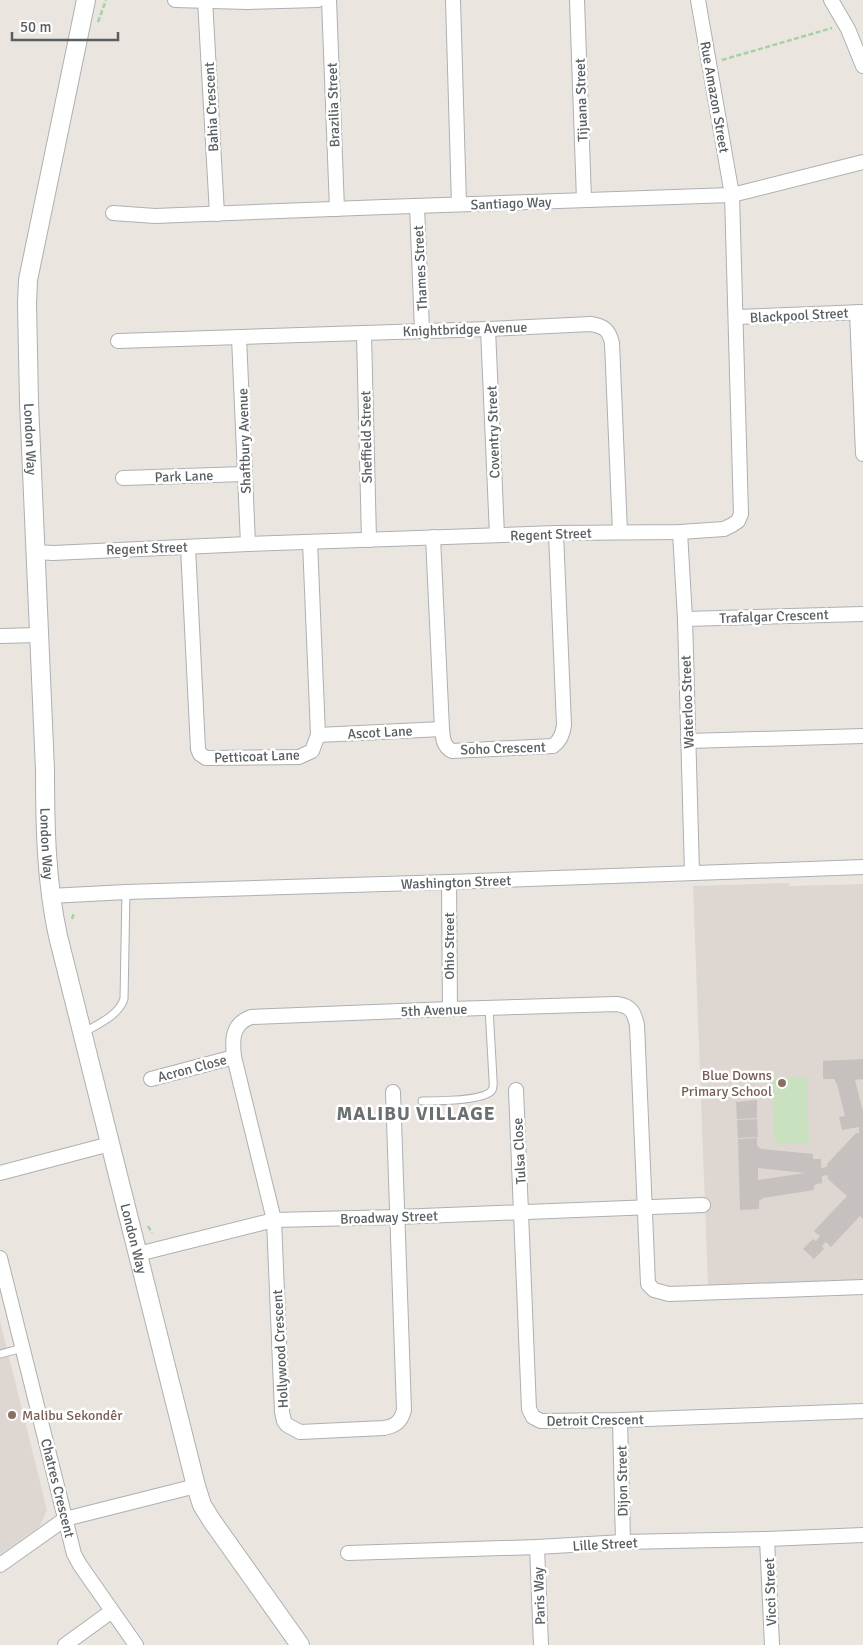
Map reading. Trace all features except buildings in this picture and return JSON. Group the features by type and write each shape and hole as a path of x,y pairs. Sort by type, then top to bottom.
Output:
{"street":[{"name":"London Way","path":"86,0 28,280 27,303 29,402 45,770 45,831 50,896 82,1033 202,1505 300,1645"},
{"path":"175,0 248,2 318,0"},
{"name":"Brazilia Street","path":"330,0 337,209"},
{"path":"453,0 460,204"},
{"name":"Tijuana Street","path":"577,0 584,200"},
{"name":"Rue Amazon Street","path":"698,0 732,195"},
{"path":"831,0 846,24 863,66"},
{"name":"Bahia Crescent","path":"205,1 217,214"},
{"name":"Santiago Way","path":"113,213 154,216 732,195 863,162"},
{"name":"Regent Street","path":"36,552 53,553 556,533 680,532 724,529 732,526 741,514 732,195"},
{"name":"Thames Street","path":"417,206 422,330"},
{"path":"860,312 863,454"},
{"name":"Blackpool Street","path":"736,317 860,312"},
{"name":"Knightbridge Avenue","path":"118,342 592,324 600,326 610,334 612,342 620,532"},
{"name":"Coventry Street","path":"488,329 497,535"},
{"name":"Sheffield Street","path":"364,334 369,540"},
{"name":"Shaftbury Avenue","path":"239,338 248,544"},
{"name":"Park Lane","path":"123,478 245,474"},
{"name":"Waterloo Street","path":"680,532 685,619 692,873"},
{"name":"Soho Crescent","path":"433,538 442,729 444,742 448,749 452,751 553,746 560,740 564,731 564,725 556,533"},
{"path":"310,542 318,735"},
{"name":"Petticoat Lane","path":"188,547 198,749 200,754 206,758 299,757 312,751 318,735"},
{"name":"Trafalgar Crescent","path":"685,619 863,614"},
{"path":"0,636 39,634"},
{"name":"Ascot Lane","path":"318,735 442,729"},
{"path":"688,741 863,736"},
{"name":"Washington Street","path":"50,896 863,867"},
{"name":"Ohio Street","path":"449,882 450,1009"},
{"name":"5th Avenue","path":"274,1220 234,1057 232,1042 235,1032 242,1021 251,1017 450,1009 617,1004 632,1010 637,1025 645,1208"},
{"name":"Acron Close","path":"151,1079 234,1057"},
{"name":"Tulsa Close","path":"516,1090 522,1212"},
{"path":"393,1092 397,1217"},
{"path":"0,1173 110,1144"},
{"name":"Broadway Street","path":"138,1254 274,1220 645,1208 704,1204"},
{"path":"645,1208 648,1284 654,1290 662,1293 863,1287"},
{"name":"Detroit Crescent","path":"522,1212 529,1409 533,1417 541,1421 620,1420 863,1411"},
{"name":"Hollywood Crescent","path":"274,1220 282,1412 287,1425 300,1432 384,1428 396,1424 403,1416 397,1217"},
{"name":"Chatres Crescent","path":"0,1258 76,1559 136,1645"},
{"name":"Dijon Street","path":"620,1420 623,1542"},
{"path":"0,1565 65,1519 196,1486"},
{"name":"Lille Street","path":"348,1553 863,1535"},
{"name":"Vicci Street","path":"767,1539 772,1645"},
{"name":"Paris Way","path":"537,1547 541,1645"},
{"path":"65,1645 112,1611"}],"lane":[{"path":"82,1033 114,1014 120,1009 124,999 126,892"},
{"path":"422,1102 481,1097 491,1092 494,1079 489,1008"},
{"path":"0,1354 23,1348"}],"path":[{"path":"709,64 846,24"}],"shaded area":[{"name":"Blue Downs Primary School","path":"789,883 789,886 863,884 863,1280 708,1285 693,886"},
{"name":"Malibu Sekondêr","path":"0,1321 47,1510 40,1526 0,1554"}],"green space":[{"path":"807,1077 809,1143 775,1144 772,1078"}],"place":[{"name":"Blue Downs Primary School","path":"782,1083"},
{"name":"Malibu Sekondêr","path":"12,1415"}],"district":[{"name":"MALIBU VILLAGE","path":"416,1113"}]}
